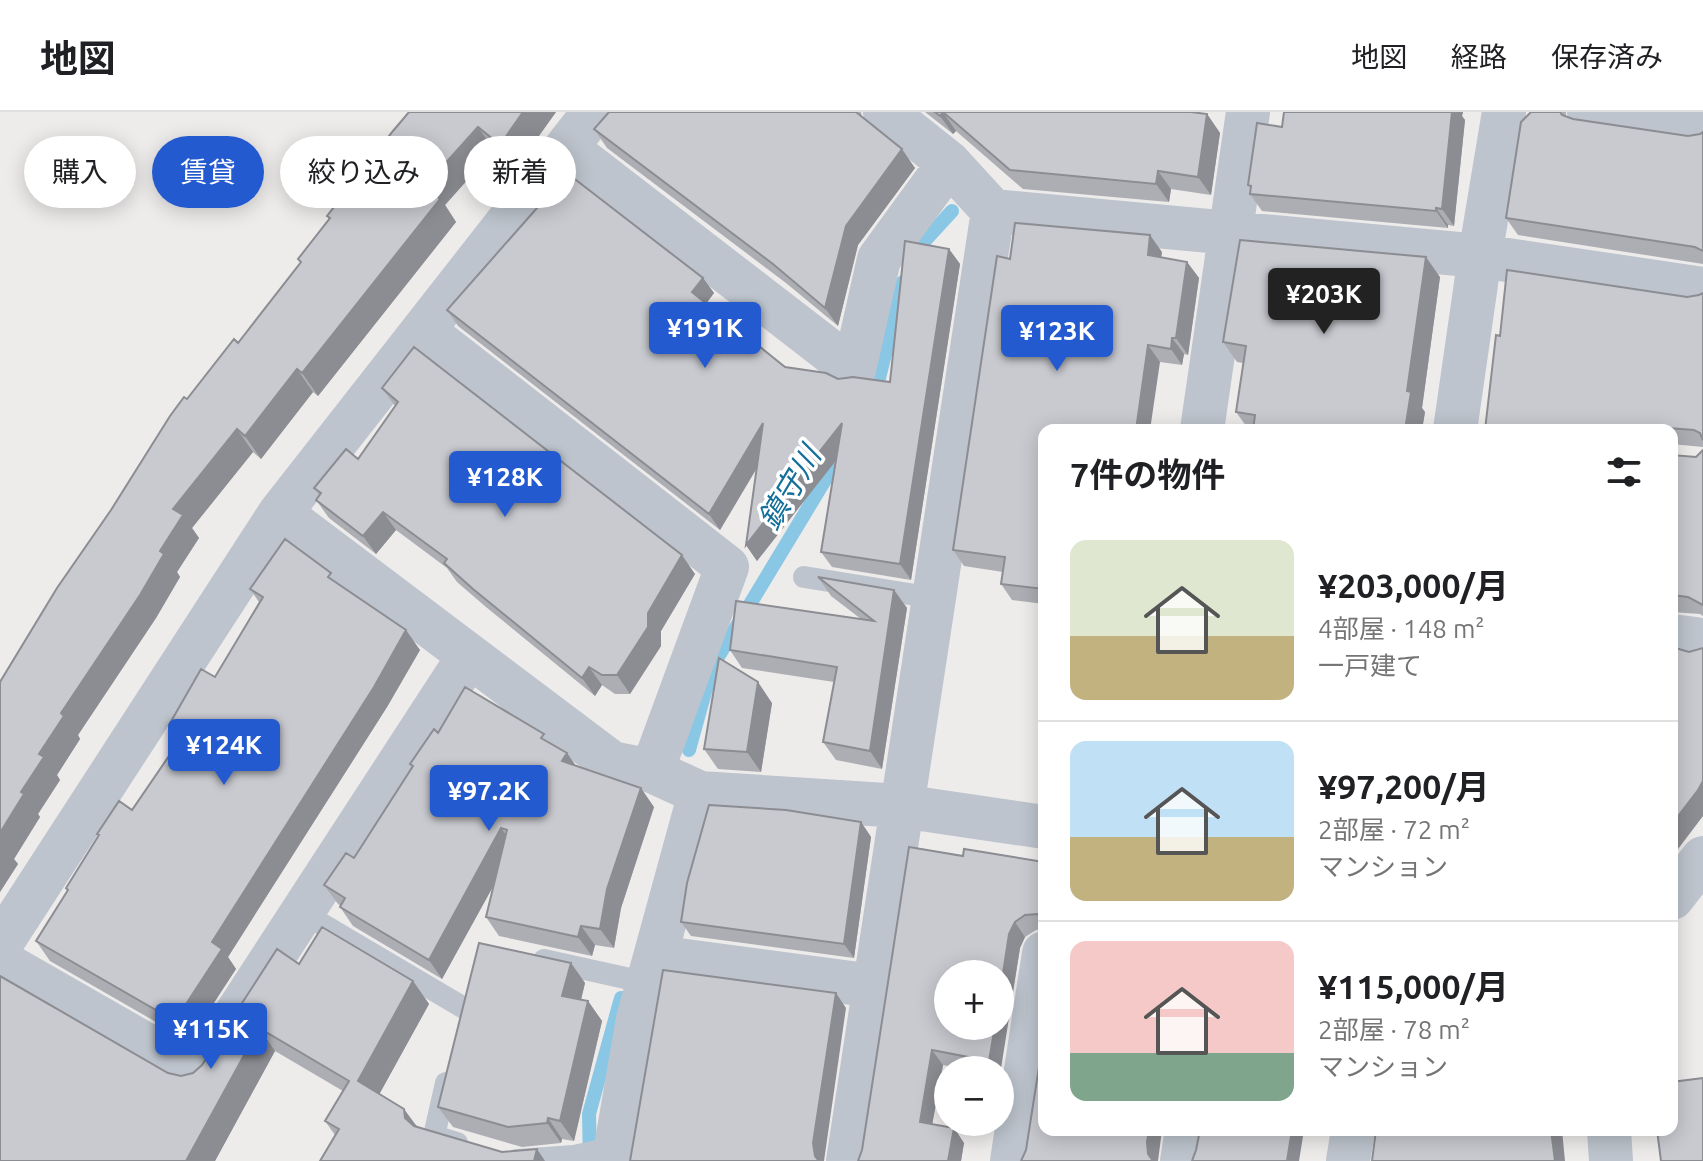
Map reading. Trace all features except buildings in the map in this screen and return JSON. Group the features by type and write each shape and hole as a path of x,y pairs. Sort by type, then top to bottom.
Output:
{"street":[{"path":"575,136 594,112"},
{"path":"885,112 949,163 993,211 1480,256 1703,289"},
{"path":"1203,424 1248,112"},
{"path":"1456,424 1504,112"},
{"path":"1589,112 1682,121"},
{"path":"576,156 854,370 879,259 949,163"},
{"path":"0,945 280,513 519,208"},
{"path":"848,1161 993,211"},
{"path":"424,331 727,567 652,771"},
{"path":"280,513 612,763 652,771 700,793 901,806 1038,826"},
{"path":"0,961 197,1074 469,656"},
{"path":"611,1153 638,1019 639,974 700,793"},
{"path":"1678,890 1703,858"},
{"path":"639,974 874,986"},
{"path":"1012,1161 1038,992"},
{"path":"1182,1161 1186,1136"},
{"path":"1348,1161 1352,1136"},
{"path":"1609,1136 1611,1161"}],"lane":[{"path":"804,577 934,598"},
{"path":"303,913 462,1016 472,984"},
{"path":"528,957 639,974"},
{"path":"451,1065 434,1136 521,1161 611,1153"}],"waterway":[{"name":"鎮守川","path":"909,258 952,211"},
{"name":"鎮守川","path":"874,398 903,282"},
{"name":"鎮守川","path":"689,750 712,667 845,447"},
{"name":"鎮守川","path":"590,1161 589,1114 621,998"}]}
